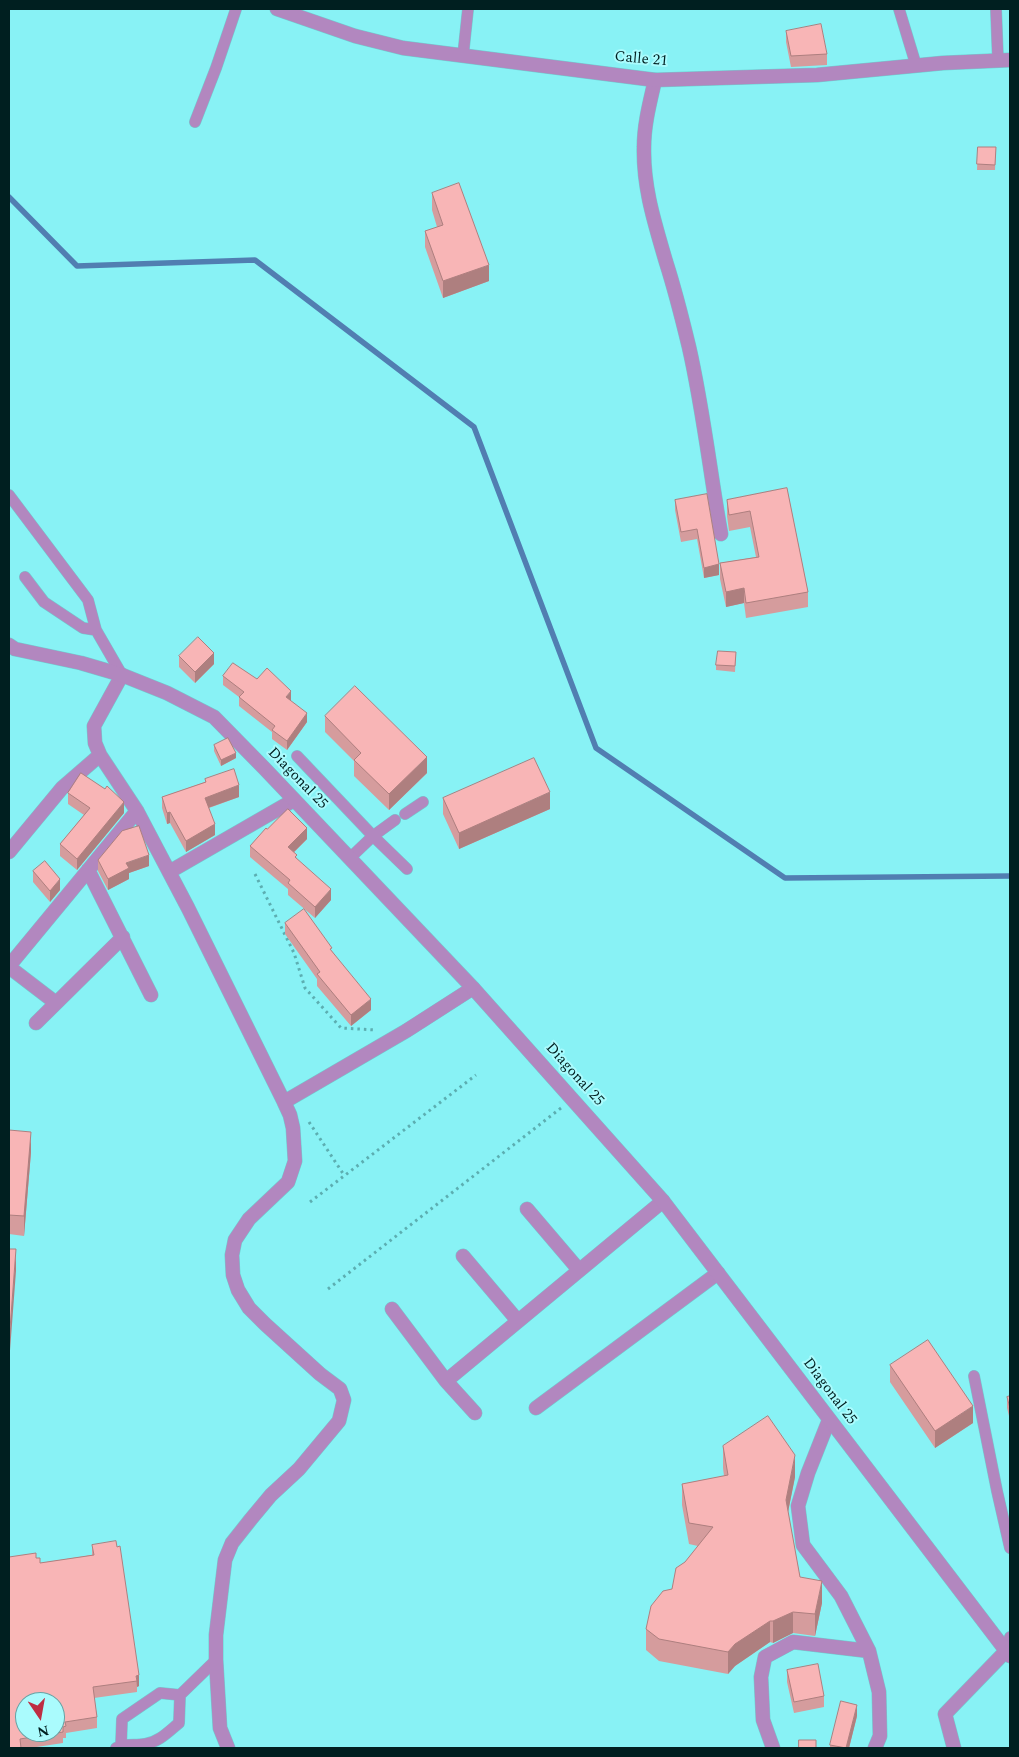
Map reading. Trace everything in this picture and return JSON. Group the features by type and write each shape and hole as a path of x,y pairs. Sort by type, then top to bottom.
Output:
{"street":[{"name":"Calle 21","path":"277,9 355,36 403,48 655,80 817,75 916,65 1004,60"},
{"path":"655,80 645,129 644,166 647,192 652,218 679,306 689,348 698,391 721,534"},
{"name":"Diagonal 25","path":"9,645 15,649 81,663 122,675 167,693 214,717 474,988 663,1201 1008,1654"},
{"path":"122,675 94,726 95,743 100,755 137,811 169,872 284,1102 293,1128 295,1161 288,1182 249,1219 235,1240 232,1255 233,1275 238,1290 249,1308 320,1374 340,1389 344,1400 339,1421 299,1469 271,1495 232,1543 225,1560 216,1636 216,1660 220,1728 228,1748"},
{"path":"9,852 62,788 100,755"},
{"path":"169,872 294,800"},
{"path":"56,1003 9,967 137,811"},
{"path":"88,870 151,995"},
{"path":"36,1023 122,937"},
{"path":"284,1102 406,1031 474,988"},
{"path":"446,1380 663,1201"},
{"path":"527,1209 579,1270"},
{"path":"464,1256 518,1321"},
{"path":"536,1408 718,1273"},
{"path":"392,1309 446,1380 476,1413"},
{"path":"829,1420 808,1473 798,1506 803,1545 841,1596 869,1652 879,1692 880,1736 875,1748"},
{"path":"773,1748 763,1720 761,1677 765,1657 793,1642 869,1652"},
{"path":"954,1748 945,1714 1008,1654"}],"lane":[{"path":"195,122 236,9"},
{"path":"463,56 468,9"},
{"path":"899,9 916,65"},
{"path":"996,9 1004,60"},
{"path":"9,495 88,600 96,630 122,675"},
{"path":"25,577 44,602 83,628 96,630"},
{"path":"297,756 372,836 407,869"},
{"path":"350,858 372,836 423,802"},
{"path":"974,1376 1010,1548"},
{"path":"1008,1654 1010,1637"},
{"path":"180,1695 160,1693 122,1719 119,1747 146,1744 160,1739 179,1723 180,1695 216,1660"}],"path":[{"path":"256,874 294,953 305,988 341,1028 378,1030"},
{"path":"310,1202 476,1076"},
{"path":"328,1289 573,1098"},
{"path":"308,1120 344,1175"}],"building":[{"path":"821,24 827,54 791,56 786,31"},
{"path":"978,147 996,147 995,165 977,164"},
{"path":"459,183 489,265 443,281 425,231 443,225 432,193"},
{"path":"787,488 808,592 746,603 744,588 726,592 720,563 759,557 750,511 729,515 727,500"},
{"path":"707,494 719,564 704,568 697,529 681,532 675,500"},
{"path":"198,637 214,653 195,672 179,656"},
{"path":"718,651 736,652 735,666 716,665"},
{"path":"233,663 257,679 267,668 291,691 286,697 307,713 287,741 272,730 275,726 239,697 244,692 223,676"},
{"path":"355,686 427,757 389,794 354,760 361,753 325,716"},
{"path":"228,738 236,753 221,760 214,745"},
{"path":"534,758 550,792 459,833 443,798"},
{"path":"234,769 239,785 205,798 215,824 186,841 170,812 167,813 162,797 206,782 205,779"},
{"path":"81,773 105,789 107,786 124,802 77,859 60,844 90,808 68,793"},
{"path":"288,809 307,828 288,847 297,855 295,857 331,889 315,907 288,883 290,880 250,846 266,828"},
{"path":"139,826 149,855 126,863 129,868 108,879 98,860 122,831"},
{"path":"45,861 60,879 50,891 33,871"},
{"path":"304,909 332,948 330,949 371,999 351,1015 317,974 320,972 285,923"},
{"path":"9,1130 31,1132 24,1216 9,1215"},
{"path":"9,1249 16,1249 9,1342"},
{"path":"928,1340 973,1406 935,1431 890,1365"},
{"path":"1010,1396 1010,1408 1007,1397"},
{"path":"768,1416 795,1455 786,1500 800,1577 822,1581 815,1614 793,1612 770,1621 735,1644 728,1652 659,1639 646,1629 651,1606 663,1591 672,1589 676,1568 685,1562 713,1527 689,1523 682,1484 728,1475 723,1446"},
{"path":"116,1541 117,1547 120,1546 139,1675 136,1676 137,1681 93,1687 97,1717 65,1722 65,1692 15,1692 15,1742 20,1742 21,1748 9,1748 9,1557 36,1553 36,1558 40,1558 40,1563 94,1555 92,1545"},
{"path":"818,1664 824,1696 794,1702 787,1670"},
{"path":"841,1701 857,1705 846,1748 830,1745"},
{"path":"799,1740 816,1740 816,1748 799,1748"}],"waterway":[{"path":"9,197 77,266 255,260 474,427 596,748 785,878 1010,876"}]}
